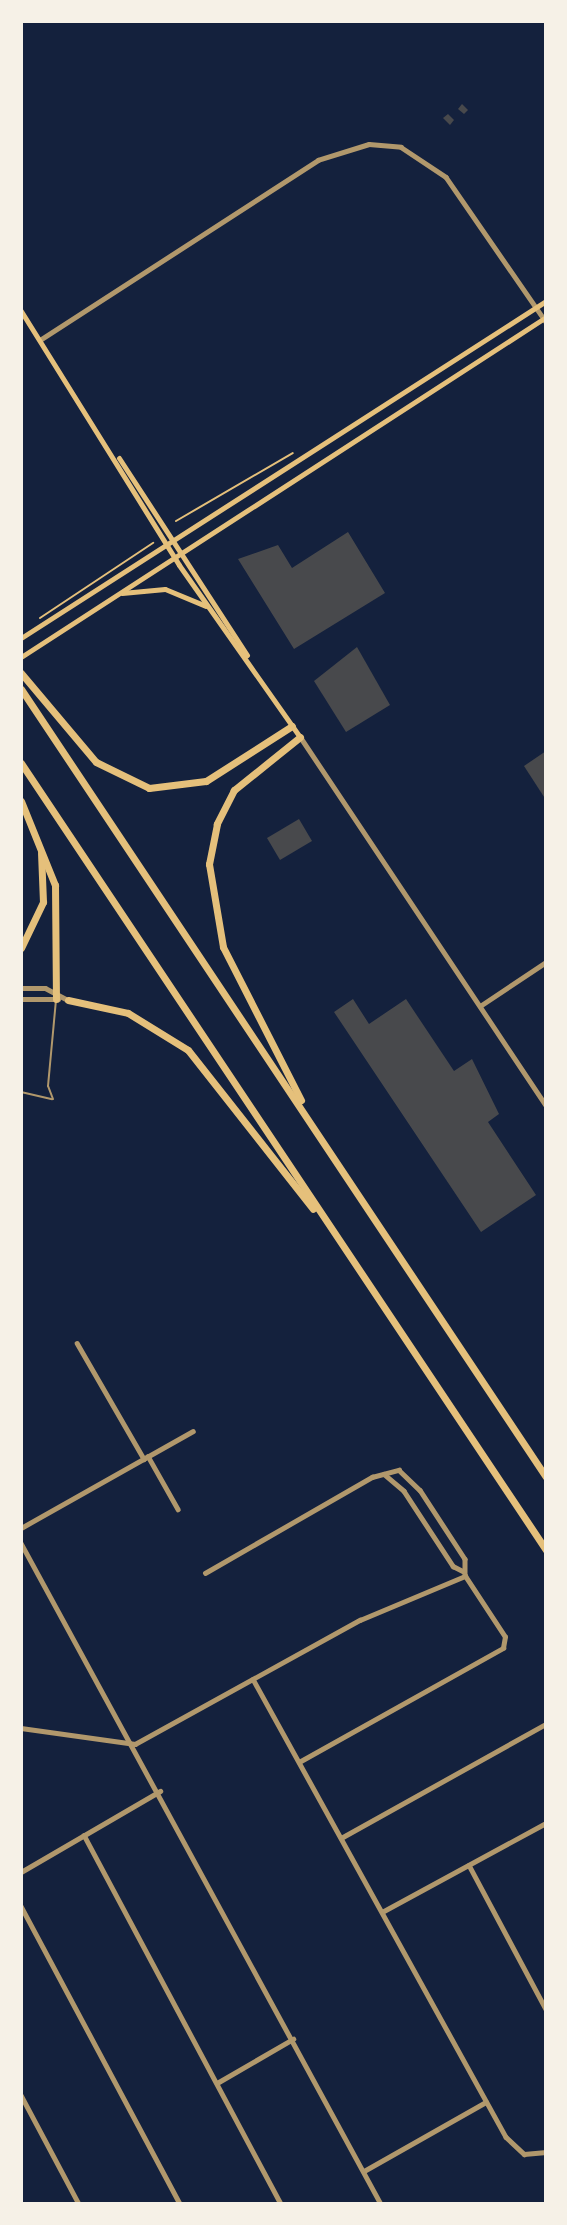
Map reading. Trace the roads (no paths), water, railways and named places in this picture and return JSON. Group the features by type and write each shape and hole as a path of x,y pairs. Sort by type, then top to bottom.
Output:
{"highway":[{"path":"21,673 93,759 149,788 209,780 292,726"},
{"path":"21,689 546,1477"},
{"path":"300,737 251,771 229,799 213,836 209,876 226,954 319,1135"},
{"path":"21,763 546,1550"},
{"path":"21,801 34,826 55,890 56,996"},
{"path":"21,947 36,925 45,891 34,826"},
{"path":"68,1000 128,1013 193,1055 352,1259"}],"main road":[{"path":"21,638 546,300"},
{"path":"21,311 97,428 175,558 269,691"},
{"path":"22,657 545,319"},
{"path":"97,428 176,539 300,737"},
{"path":"119,593 169,590 207,606"}],"street":[{"path":"40,340 318,160 369,144 401,147 436,167 545,319"},
{"path":"300,737 546,1106"},
{"path":"480,1006 546,961"},
{"path":"21,988 68,1000"},
{"path":"21,999 56,996"},
{"path":"77,1343 178,1509"},
{"path":"21,1528 193,1431"},
{"path":"205,1573 384,1474 399,1470 413,1481 465,1559 464,1573"},
{"path":"299,1762 503,1648 505,1637 464,1573 453,1566 404,1490 384,1474"},
{"path":"21,1543 135,1744 381,2204"},
{"path":"21,1728 135,1744 366,1616 464,1573"},
{"path":"254,1679 486,2102 514,2148 537,2155 546,2152"},
{"path":"341,1838 546,1724"},
{"path":"21,1872 160,1791"},
{"path":"382,1912 546,1823"},
{"path":"84,1835 281,2204"},
{"path":"469,1865 546,2009"},
{"path":"21,1906 180,2204"},
{"path":"217,2083 293,2039"},
{"path":"21,2095 79,2204"},
{"path":"364,2171 486,2102"}],"lane":[{"path":"21,1091 53,1099 48,1088 56,996"}]}
